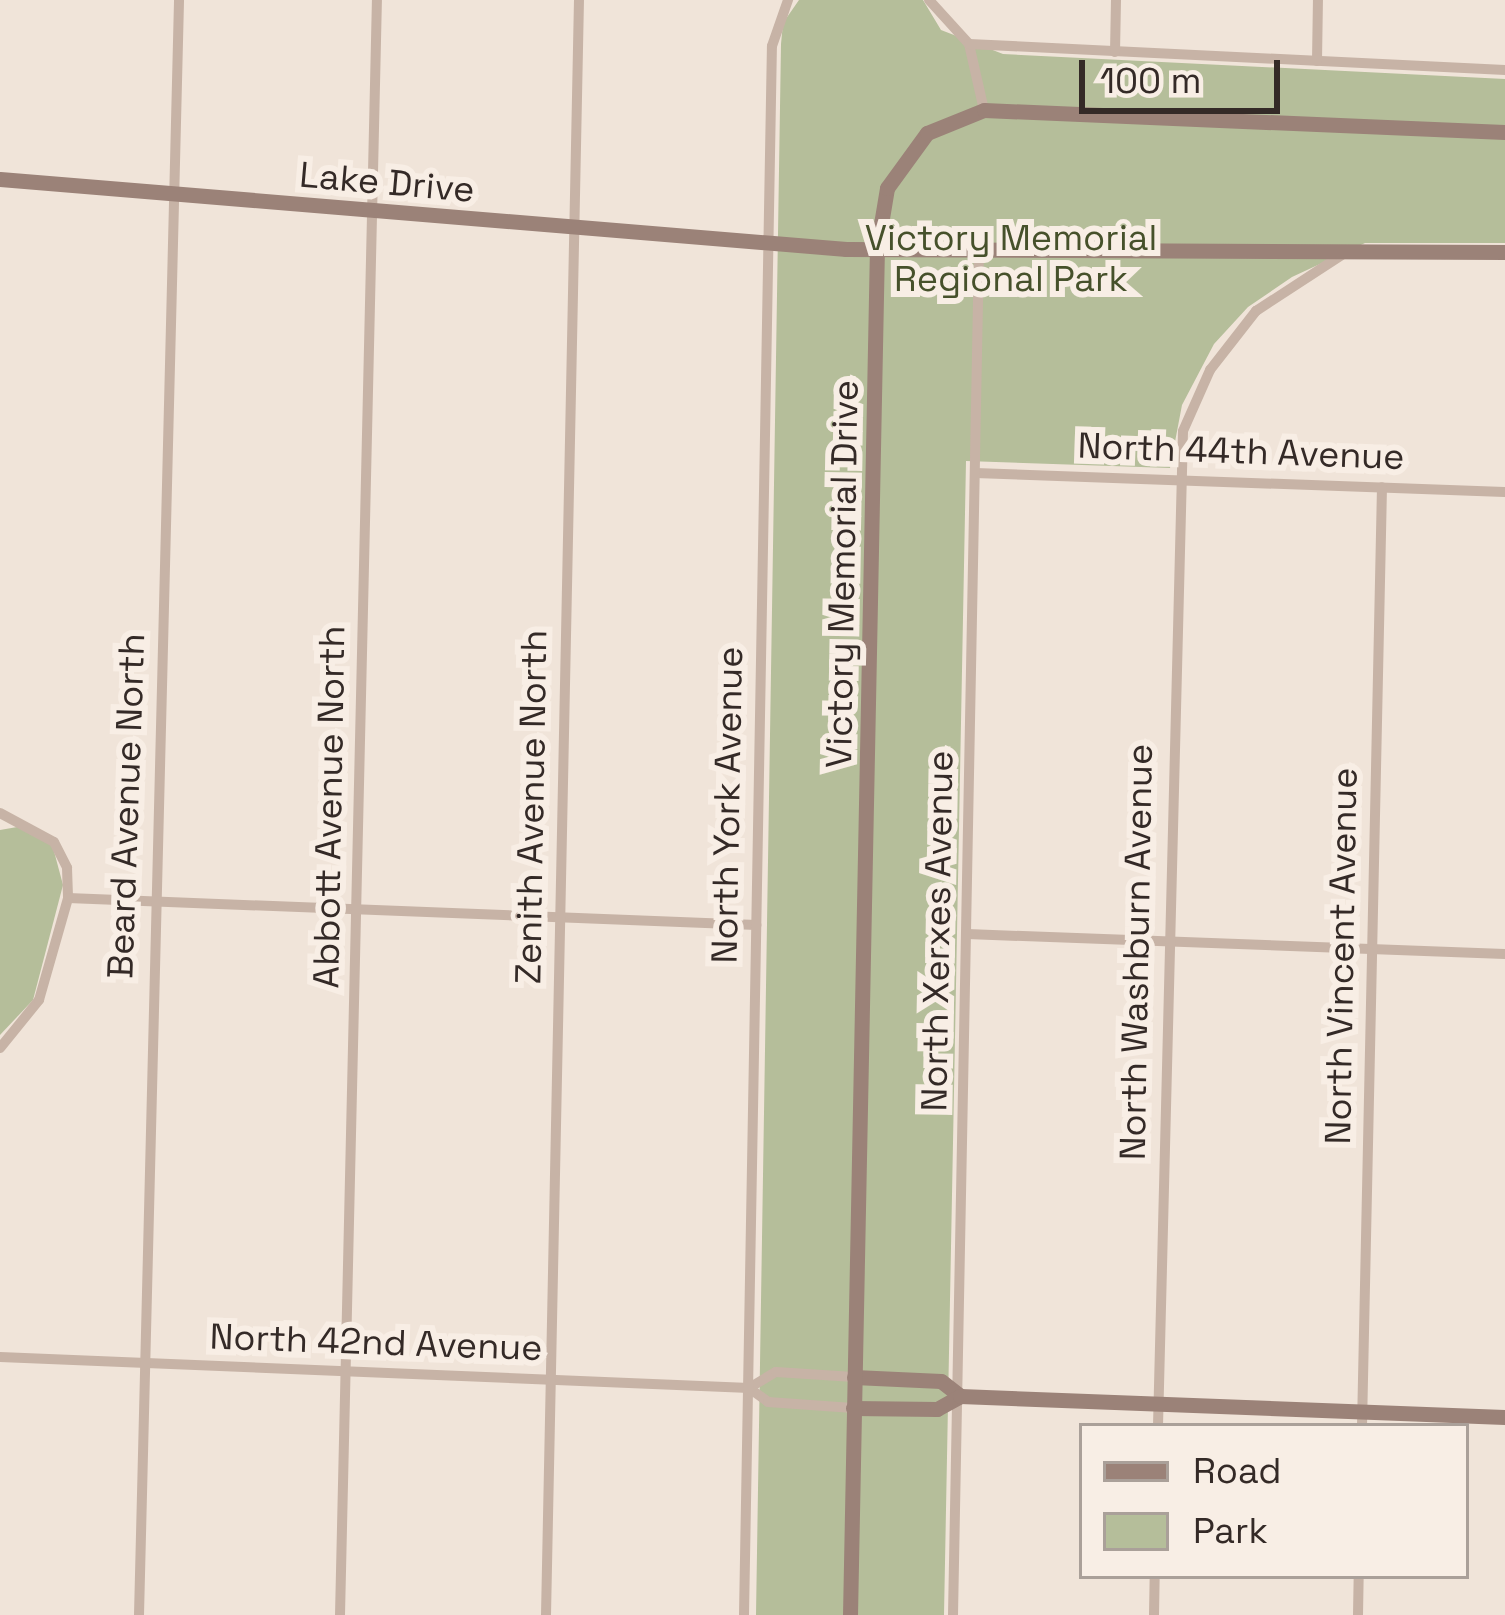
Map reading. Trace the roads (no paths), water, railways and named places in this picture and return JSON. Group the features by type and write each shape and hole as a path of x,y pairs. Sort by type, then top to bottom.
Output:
{"street":[{"name":"Beard Avenue North","path":"139,1615 152,902 179,0"},
{"name":"Abbott Avenue North","path":"340,1615 377,0"},
{"name":"Zenith Avenue North","path":"546,1615 579,0"},
{"name":"North York Avenue","path":"744,1615 772,46 788,0"},
{"path":"928,0 969,44 983,110"},
{"path":"1115,52 1116,0"},
{"path":"1317,61 1318,0"},
{"path":"969,44 1505,70"},
{"name":"Victory Memorial Drive","path":"850,1615 877,248 887,188 909,150 941,124 983,110 1505,132"},
{"name":"Lake Drive","path":"0,179 770,245 1505,252"},
{"name":"North Xerxes Avenue","path":"952,1615 960,1396 979,247"},
{"name":"North Washburn Avenue","path":"1158,1423 1178,480 1183,431 1229,341 1256,310 1348,251"},
{"name":"North 44th Avenue","path":"975,473 1505,491"},
{"name":"North Vincent Avenue","path":"1362,1419 1382,487"},
{"path":"0,813 54,842 67,868 68,898 40,1000 0,1048"},
{"path":"68,898 756,925"},
{"path":"967,934 1505,955"},
{"name":"North 42nd Avenue","path":"0,1357 749,1388 776,1372 940,1381 960,1396"},
{"name":"North 42nd Avenue","path":"749,1388 768,1402 853,1408 937,1409 960,1396 1362,1419 1505,1417"},
{"path":"1154,1615 1155,1579"},
{"path":"1358,1615 1359,1579"}],"park label":[{"name":"Victory Memorial Regional Park","path":"1011,258"}]}
